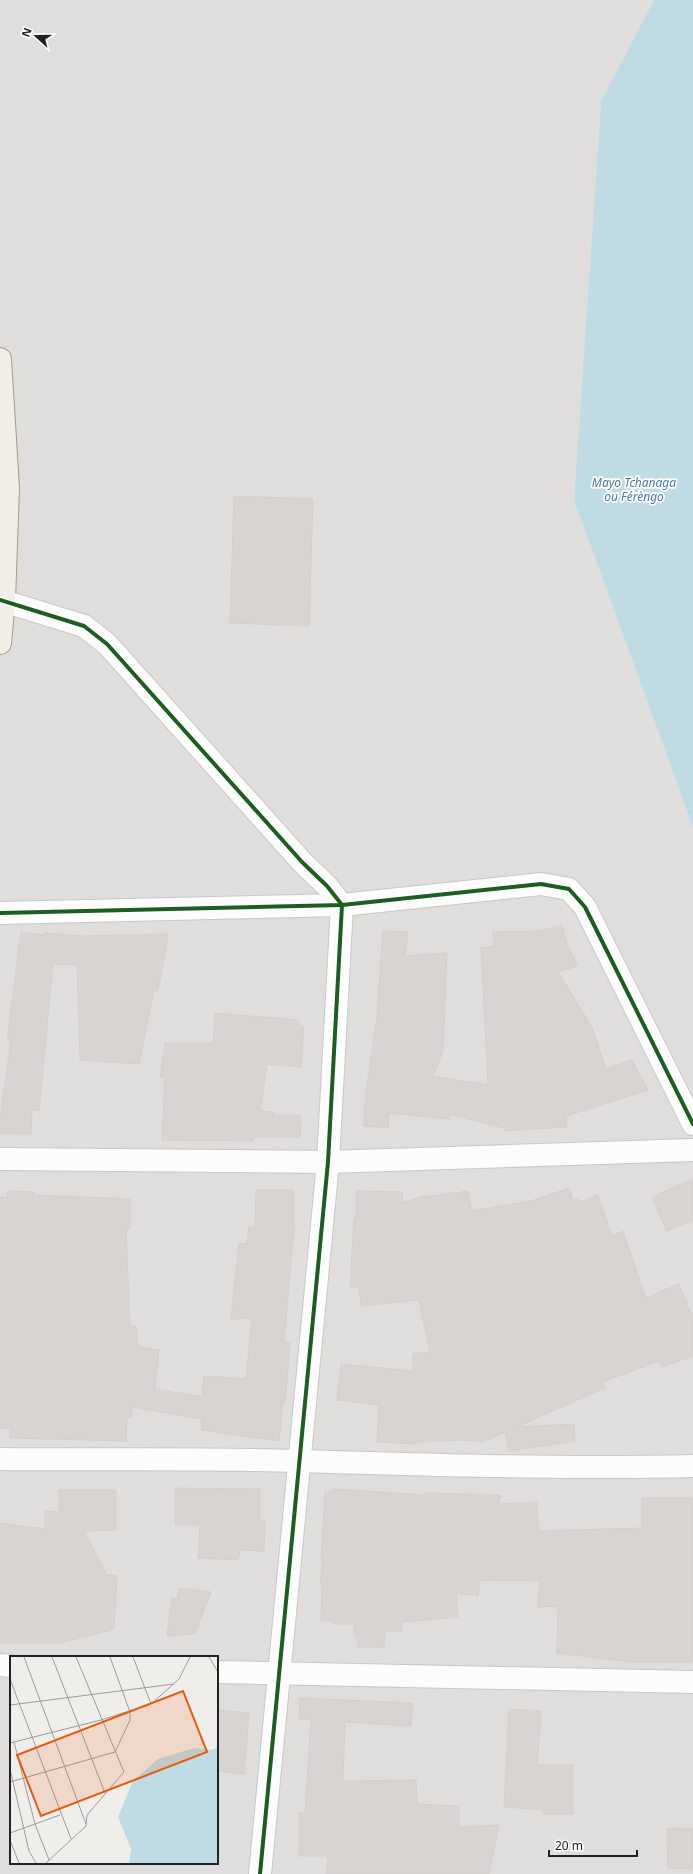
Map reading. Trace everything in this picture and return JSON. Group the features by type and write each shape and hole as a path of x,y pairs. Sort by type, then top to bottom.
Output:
{"main road":[{"path":"0,362 8,488 0,643"}],"street":[{"path":"2,600 84,626 107,644 302,862 327,886 342,905 328,1162 298,1461 260,1874"},
{"path":"0,913 342,905 542,884 569,889 585,907 693,1124"},
{"path":"0,1159 328,1162 693,1150"},
{"path":"0,1459 298,1461 417,1466 621,1468 693,1466"},
{"path":"218,1672 693,1682"}],"shaded area":[{"path":"0,0 654,0 601,101 574,500 693,827 693,1874 0,1874"}],"water":[{"name":"Mayo Tchanaga ou Férèngo","path":"654,0 693,0 693,827 574,500 601,101"}],"building":[{"path":"234,496 313,499 309,626 230,623"},
{"path":"562,925 566,942 578,966 558,972 592,1027 606,1069 632,1060 648,1090 566,1116 567,1127 504,1131 504,1128 449,1114 449,1119 389,1113 388,1128 364,1126 364,1103 366,1103 366,1092 377,1016 383,931 408,932 405,956 447,953 443,1051 433,1076 488,1085 481,948 495,946 492,932 539,931"},
{"path":"21,932 44,935 45,933 83,936 168,934 158,991 154,990 139,1064 80,1060 77,965 53,964 39,1111 32,1110 31,1134 0,1133 0,1119 11,1040 8,1040 8,1033"},
{"path":"215,1013 299,1020 299,1026 304,1026 301,1067 267,1064 260,1111 273,1112 273,1115 301,1115 300,1137 253,1137 253,1141 162,1140 165,1078 160,1077 165,1043 213,1043"},
{"path":"693,1179 693,1220 667,1231 652,1197"},
{"path":"569,1188 573,1200 578,1199 579,1202 598,1195 612,1236 623,1231 646,1298 679,1284 693,1318 693,1356 662,1367 659,1361 602,1382 605,1388 516,1427 574,1424 575,1441 509,1451 505,1432 483,1442 461,1440 415,1442 415,1444 377,1442 379,1405 337,1400 341,1364 413,1371 413,1354 430,1352 419,1300 361,1306 359,1287 350,1287 354,1218 356,1218 356,1191 402,1192 403,1203 425,1195 426,1197 468,1191 472,1211 531,1201"},
{"path":"256,1190 293,1190 294,1229 284,1343 290,1343 285,1402 283,1402 279,1441 201,1430 202,1419 132,1407 131,1418 127,1417 126,1441 10,1438 11,1429 0,1428 0,1197 7,1198 8,1191 34,1192 33,1195 130,1199 130,1229 126,1229 130,1326 136,1326 138,1347 159,1350 155,1389 202,1397 204,1376 246,1379 252,1318 231,1319 239,1243 247,1244 249,1227 255,1228"},
{"path":"175,1488 260,1489 260,1521 265,1521 264,1551 240,1550 238,1560 198,1558 200,1525 175,1525"},
{"path":"333,1489 426,1495 426,1493 501,1495 498,1504 537,1502 538,1531 642,1528 642,1498 693,1498 693,1662 631,1662 557,1653 558,1606 538,1607 540,1581 480,1580 478,1596 456,1593 458,1617 402,1622 402,1631 385,1631 384,1647 358,1647 358,1638 355,1638 354,1624 334,1624 333,1621 321,1621 322,1584 320,1584 323,1559 321,1559 325,1492 333,1492"},
{"path":"59,1490 116,1490 116,1530 84,1531 107,1575 117,1576 114,1629 60,1643 0,1643 0,1523 45,1529 45,1511 59,1512"},
{"path":"179,1588 211,1592 195,1634 167,1636 172,1598 177,1599"},
{"path":"300,1698 413,1703 411,1726 345,1722 343,1781 416,1780 417,1804 459,1806 459,1827 499,1825 489,1874 326,1874 328,1856 299,1856 299,1813 305,1813 311,1720 299,1719"},
{"path":"509,1709 541,1711 537,1765 573,1765 573,1814 543,1814 543,1810 504,1807"},
{"path":"218,1710 249,1713 244,1774 218,1771"},
{"path":"667,1828 693,1829 693,1869 668,1868"}],"cycle path":[{"path":"0,600 84,626 107,644 302,862 327,886 342,905 328,1162 260,1874"},
{"path":"0,913 342,905 541,884 569,889 585,907 693,1124"}]}
